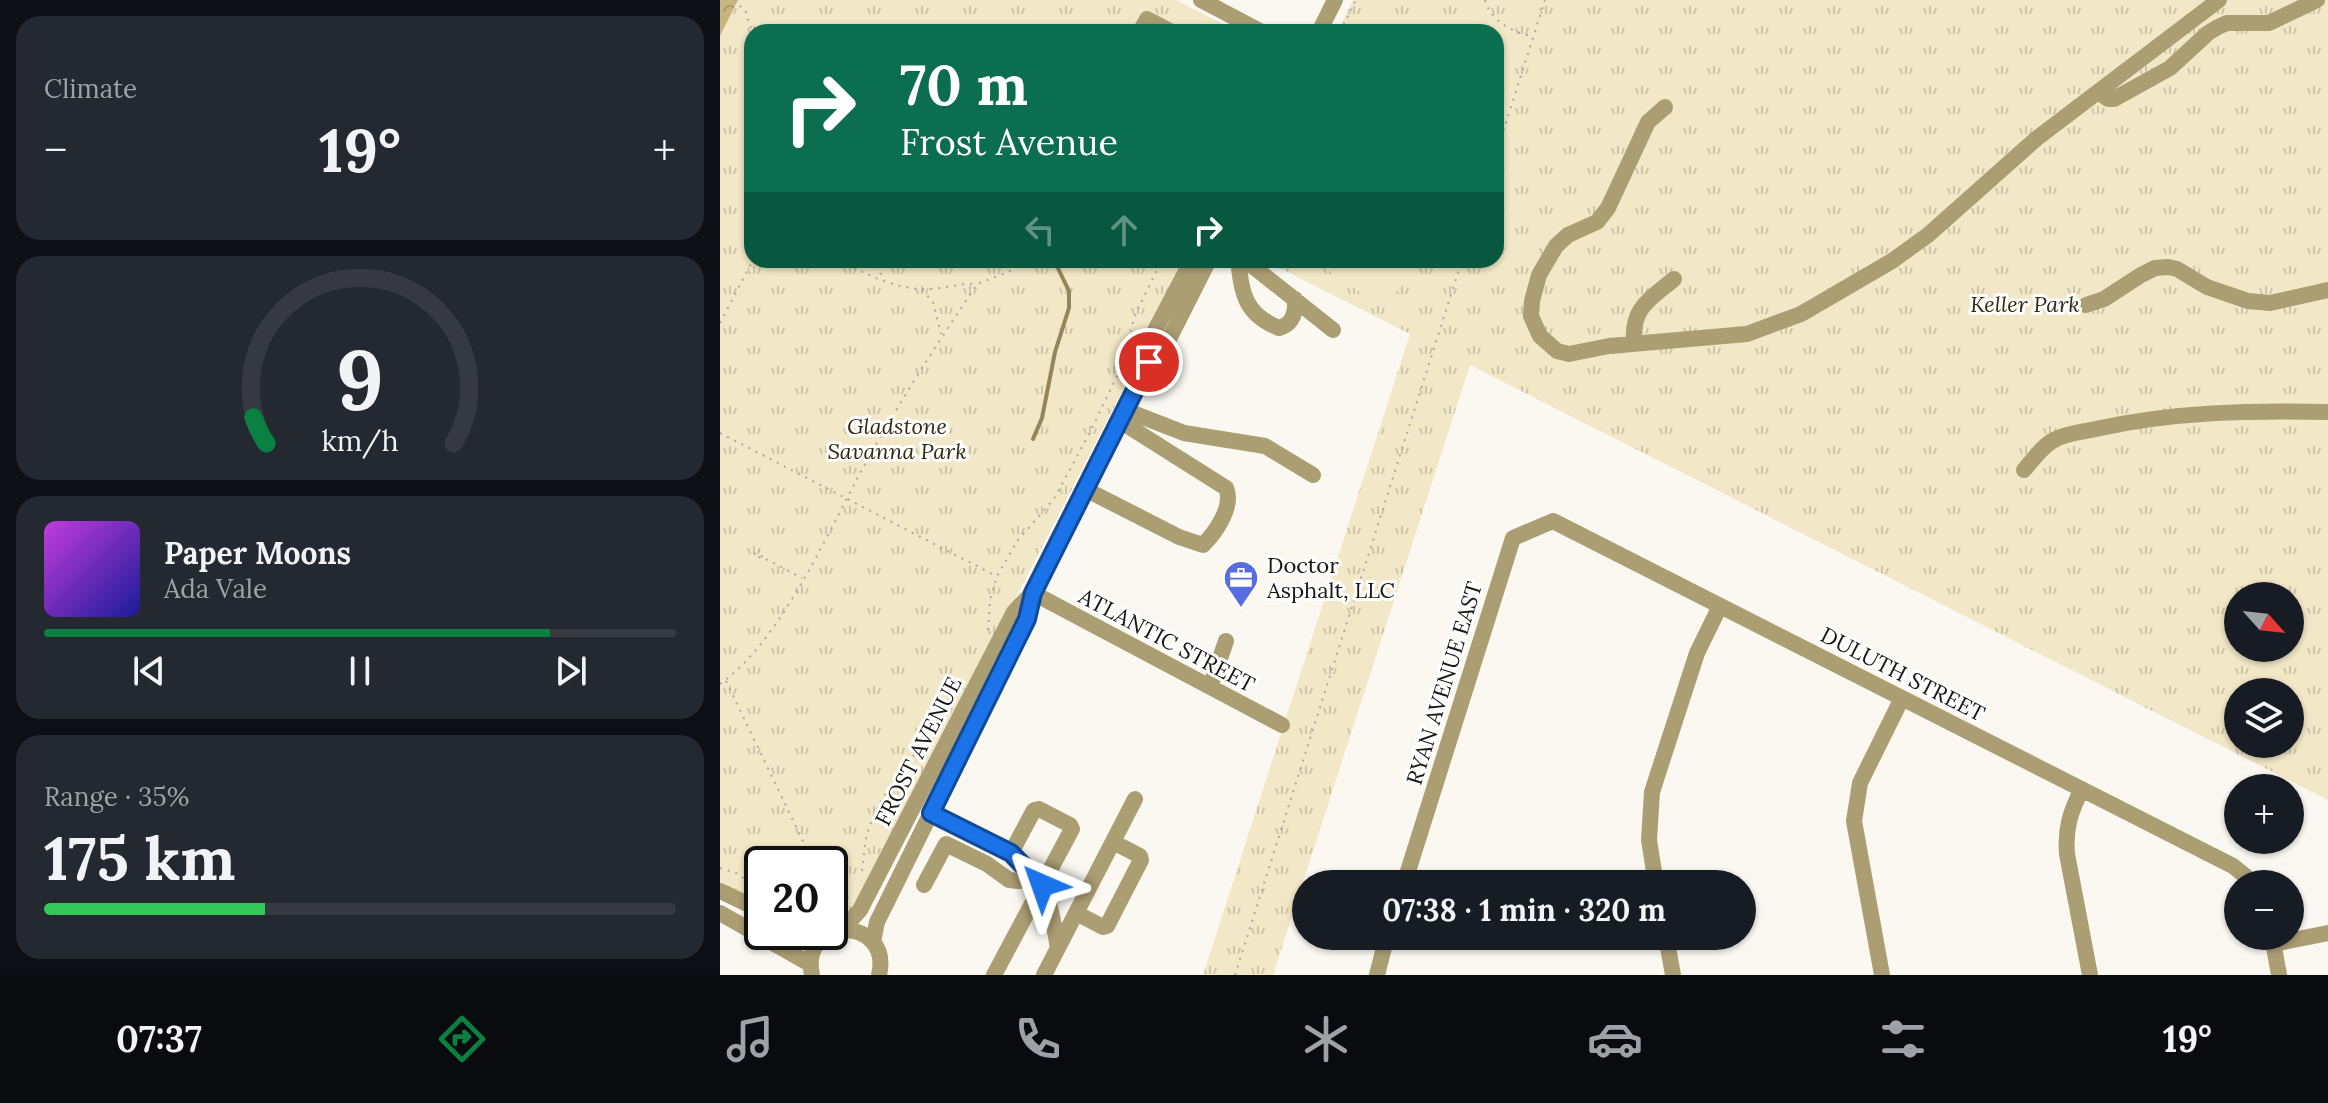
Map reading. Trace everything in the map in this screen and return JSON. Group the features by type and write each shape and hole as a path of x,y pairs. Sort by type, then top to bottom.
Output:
{"street":[{"path":"1201,0 1247,24"},
{"path":"1323,24 1335,0"},
{"path":"1665,107 1648,122 1608,208 1597,222 1568,235 1556,246 1539,275 1531,316 1540,336 1557,351 1569,354 1594,348 1747,334 1801,314 1892,261 1928,235 2036,139 2219,0"},
{"path":"2098,92 2108,99 2114,99 2157,77 2208,33 2227,23 2269,23 2317,0"},
{"path":"2086,305 2104,299 2155,268 2168,267 2207,287 2248,301 2270,303 2328,290"},
{"name":"FROST AVENUE","path":"1149,362 1149,342 1188,268"},
{"name":"FROST AVENUE","path":"873,942 877,922 1027,619 1033,593 1149,362 1164,349 1205,268"},
{"path":"1239,268 1246,303 1272,325 1279,328 1287,326 1294,317 1295,299"},
{"path":"1255,268 1333,330"},
{"path":"1634,344 1633,327 1639,310 1674,279"},
{"path":"2024,470 2058,437 2109,426 2201,415 2328,412"},
{"path":"1123,415 1184,433 1265,446 1313,475"},
{"path":"1085,489 1179,537 1203,545 1227,508 1230,498 1226,488 1123,415"},
{"name":"DULUTH STREET","path":"1553,521 2238,870"},
{"name":"RYAN AVENUE EAST","path":"1408,870 1513,538 1553,521"},
{"name":"FROST AVENUE","path":"848,919 860,910 1014,612 1033,593"},
{"name":"ATLANTIC STREET","path":"1033,593 1282,725"},
{"path":"1654,870 1649,840 1652,792 1688,679 1720,606"},
{"path":"1210,687 1226,641"},
{"path":"1882,975 1855,841 1854,811 1865,770 1902,698"},
{"path":"2082,789 2065,835 2090,975"},
{"path":"1044,975 1135,799"},
{"path":"994,975 1072,829 1039,809 1034,810 1011,853"},
{"path":"931,813 1011,853 1031,871 1042,885 1058,948"},
{"path":"1076,913 1103,927 1107,926 1141,860 1140,856 1113,842"},
{"path":"906,863 927,880 946,844 987,864 1009,880 1019,881 1031,871"},
{"path":"720,891 744,902"},
{"path":"720,913 811,969"},
{"path":"848,930 854,930 873,942 880,967 890,975"},
{"path":"2304,936 2328,933"},
{"path":"1377,975 1383,950"},
{"path":"1669,950 1673,975"},
{"path":"2274,950 2279,975"}],"path":[{"path":"734,0 746,12 750,24"},
{"path":"1344,24 1356,0"},
{"path":"1485,0 1487,9 1504,24"},
{"path":"1504,129 1545,0"},
{"path":"1504,24 1524,35 1534,36"},
{"path":"720,323 749,268"},
{"path":"858,268 886,281 921,289 977,284 1014,268"},
{"path":"877,268 886,281"},
{"path":"988,631 990,600 997,576 1018,540 1054,499 1089,434 1119,372 1135,315 1158,268"},
{"path":"1235,975 1459,268"},
{"path":"720,684 766,636 803,578 872,451 977,284"},
{"path":"921,289 933,302 942,337"},
{"path":"720,433 997,576"},
{"path":"762,557 803,578"},
{"path":"726,680 805,846"},
{"path":"862,870 866,841 878,809 896,777 938,726"},
{"path":"720,868 744,879"},
{"path":"848,897 853,901"}],"green space":[{"path":"720,0 751,0 720,84"},
{"name":"Gladstone Savanna Park","path":"738,0 1176,0 1223,24 744,24 744,268 1186,268 848,923 848,846 744,846 744,901 720,889 720,36"},
{"name":"Keller Park","path":"1353,0 2328,0 2328,800 2304,788 2304,774 2277,774 2245,758 2304,758 2304,678 2224,678 2224,747 1470,365 1307,870 1292,870 1292,916 1273,975 1203,975 1410,334 1280,268 1504,268 1504,24 1341,24"},
{"path":"1325,268 1414,268 1400,289 1380,306"}],"waterway":[{"path":"1033,439 1042,418 1055,352 1069,308 1069,291 1058,268"}],"place":[{"name":"Doctor Asphalt, LLC","path":"1241,609"}],"route":[{"path":"1042,885 1011,853 931,813 1027,619 1033,593 1149,362"}]}
